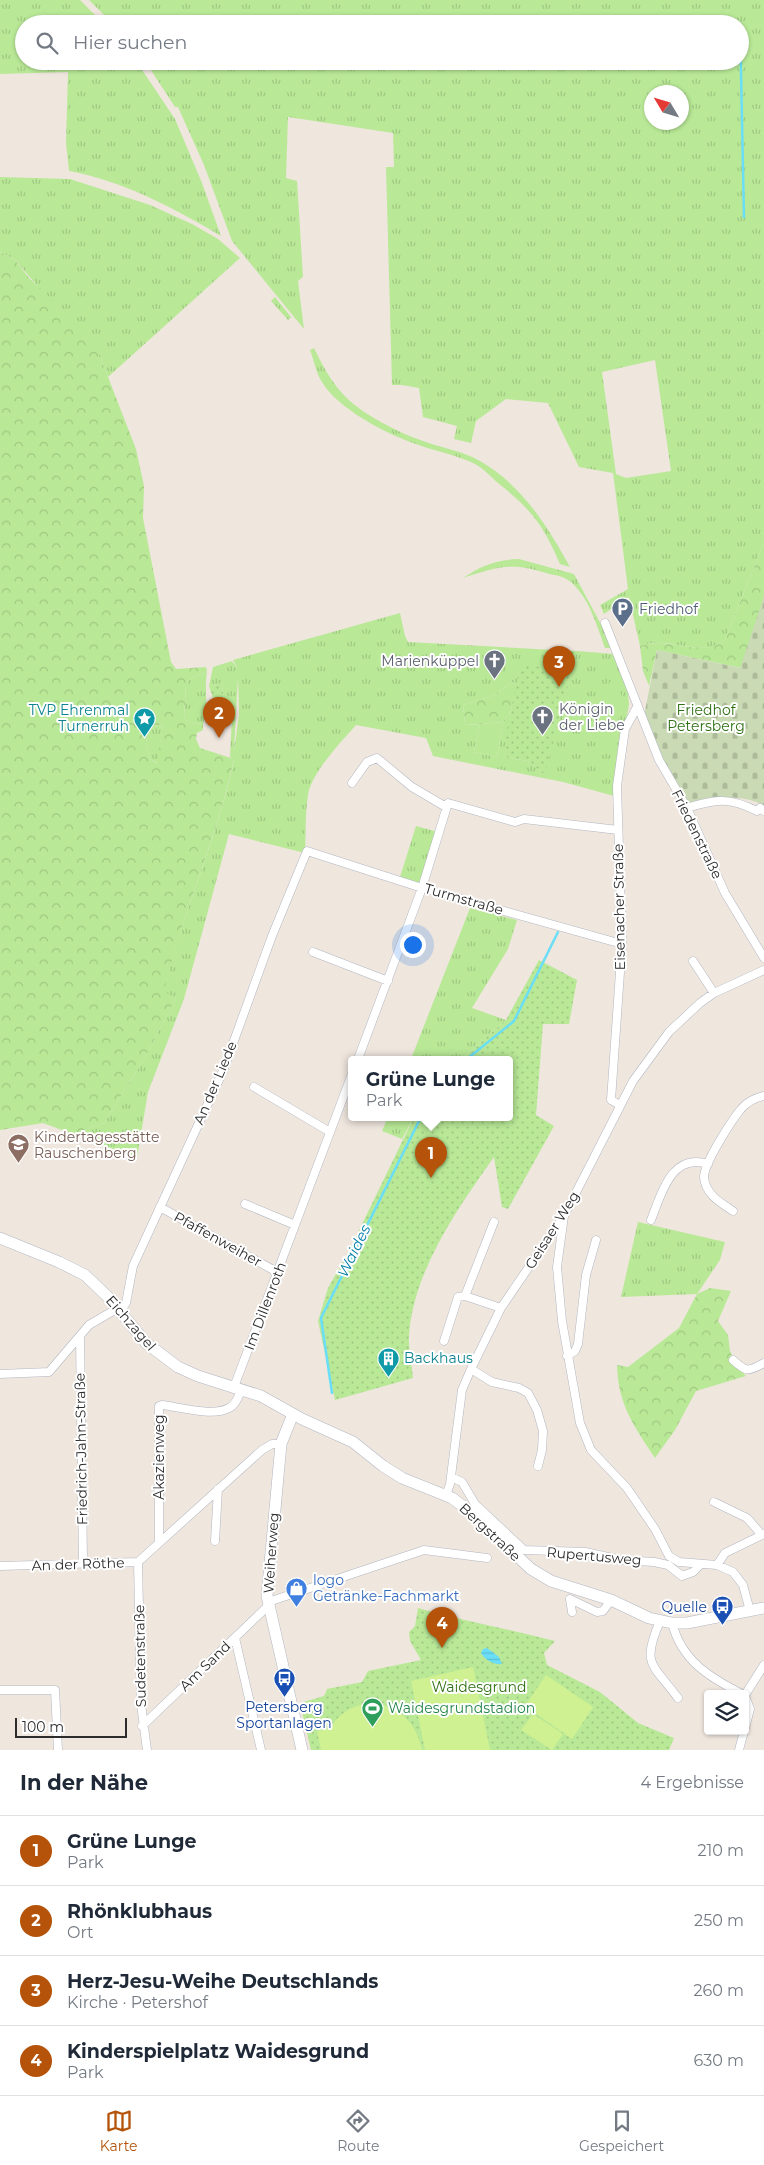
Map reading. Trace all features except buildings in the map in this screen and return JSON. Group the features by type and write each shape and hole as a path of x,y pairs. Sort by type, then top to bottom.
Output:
{"main road":[{"name":"Eichzagel","path":"0,1238 79,1271 98,1286 140,1337 165,1359 193,1374 262,1396 293,1414"},
{"name":"Weiherweg","path":"293,1414 281,1444 267,1586 268,1604 302,1750"},
{"name":"Bergstraße","path":"293,1414 353,1442 383,1466 402,1478 446,1495 468,1510 523,1563 539,1574 564,1585 611,1600 666,1622 687,1624 764,1608"}],"street":[{"name":"Friedenstraße","path":"605,623 659,760 687,808 725,893 764,958"},
{"name":"Eisenacher Straße","path":"620,1105 611,1100 622,944 617,786 625,729 637,707"},
{"path":"352,784 367,762 377,758 412,787 446,807"},
{"path":"687,808 715,801 737,801 757,811 760,808 764,811"},
{"path":"359,1056 422,888 448,803 515,822 524,819 618,830"},
{"name":"Turmstraße","path":"307,851 422,888 622,944"},
{"name":"An der Liede","path":"119,1310 126,1303 133,1266 223,1071 272,936 307,851"},
{"path":"313,952 388,980"},
{"path":"694,961 714,994"},
{"name":"Geisaer Weg","path":"446,1495 451,1477 462,1390 471,1369 501,1308 565,1214 633,1081 669,1032 714,994 764,970"},
{"name":"Im Dillenroth","path":"238,1388 277,1272 348,1085"},
{"path":"254,1087 330,1132"},
{"path":"733,1211 710,1193 704,1177 708,1164 741,1109 755,1098 764,1096"},
{"path":"651,1220 668,1176 682,1166 701,1162 708,1164"},
{"path":"245,1204 295,1226"},
{"name":"Pfaffenweiher","path":"160,1207 277,1272"},
{"path":"565,1214 557,1267 567,1356 580,1423 590,1450 627,1488 655,1529 669,1556 679,1562 717,1565 726,1568 738,1577 747,1597 750,1611"},
{"path":"465,1296 494,1222"},
{"path":"567,1356 575,1351 578,1344 586,1275 596,1240"},
{"path":"444,1341 458,1297 465,1296 501,1308"},
{"name":"Friedrich-Jahn-Straße","path":"0,1374 49,1372 95,1321 119,1310"},
{"name":"Friedrich-Jahn-Straße","path":"80,1336 83,1563"},
{"path":"733,1360 743,1370 750,1370 764,1363"},
{"path":"471,1369 492,1382 519,1388 528,1393 537,1410 543,1431 542,1450 538,1466"},
{"name":"Akazienweg","path":"159,1543 159,1406 162,1404 198,1411 224,1410 233,1405 238,1388"},
{"name":"An der Röthe","path":"0,1566 138,1562 268,1446 281,1444"},
{"name":"Rupertusweg","path":"451,1477 462,1482 475,1504 524,1550 585,1552 622,1560 654,1562 668,1565 682,1576 693,1572 701,1564"},
{"path":"215,1541 218,1490"},
{"path":"714,1502 747,1518 763,1534 725,1553 717,1565"},
{"path":"268,1604 424,1550 486,1558"},
{"name":"Sudetenstraße","path":"138,1562 142,1726 147,1750"},
{"path":"572,1612 570,1599 598,1612 603,1611 611,1600"},
{"name":"Am Sand","path":"142,1726 268,1604"},
{"path":"678,1698 650,1661 650,1644 666,1622 678,1642 700,1670 735,1690"},
{"path":"235,1638 261,1750"},
{"path":"747,1690 764,1666"},
{"path":"0,1690 55,1690 58,1750"},
{"path":"739,1750 744,1735"}],"green space":[{"path":"0,0 80,0 95,15 15,15 15,70 142,70 175,119 202,183 221,236 185,215 148,197 109,181 69,171 66,143 68,72 0,74"},
{"path":"89,0 764,0 764,542 725,640 715,646 705,648 663,643 651,643 640,646 629,597 604,614 600,605 628,589 613,473 579,467 548,403 506,399 476,421 471,443 454,439 457,426 423,417 419,388 392,385 386,167 394,167 393,133 288,117 286,178 297,181 303,277 298,281 304,329 232,241 204,165 178,107 175,107 151,70 749,70 749,15 104,15","holes":["655,360 671,471 626,478 616,474 602,372"]},
{"path":"0,177 70,179 150,205 192,224 218,239 240,258 108,377 101,359 15,260 0,252"},
{"path":"0,252 15,260 29,278 81,326 101,359 136,449 144,486 143,518 171,662 176,669 206,667 207,671 191,678 186,684 184,719 191,723 203,724 203,730 197,733 196,739 200,748 234,759 227,789 171,963 164,992 176,998 144,1059 104,1123 73,1134 43,1123 0,1130","holes":["163,724 157,763 150,759 146,745 147,733 154,726"]},
{"path":"275,297 291,317 288,320 271,301"},
{"path":"314,348 334,383 358,408 380,422 403,433 460,452 480,461 509,482 543,522 570,567 560,564 542,528 528,510 481,468 452,455 421,446 389,433 350,410 339,401 329,392 320,378 310,350"},
{"path":"764,542 764,599 741,668 657,650 649,686 643,671 640,646 662,643 705,647 725,640"},
{"path":"519,559 574,574 604,630 611,648 605,648 595,621 581,593 566,579 534,570 513,567 504,567 463,578 490,564"},
{"name":"Friedhof Petersberg","path":"764,596 764,805 745,799 717,798 687,805 661,759 644,716 657,650 740,668"},
{"path":"400,613 408,642 554,650 548,654 554,671 542,668 519,671 518,684 511,682 495,695 463,705 465,725 480,724 474,752 497,757 503,722 511,710 504,757 528,761 544,774 577,651 614,654 628,693 629,704 614,796 563,782 433,756 426,738 356,725 321,767 310,786 306,809 305,853 229,834 184,999 148,1092 137,1158 73,1134 104,1123 144,1059 176,998 163,993 180,934 218,819 234,760 230,757 232,716 224,704 222,683 209,686 213,667 232,661 237,668 233,660","holes":["238,677 239,714 234,751"]},
{"path":"554,650 577,651 545,775 528,761 504,757 506,735 519,671 527,664 554,670 551,665 544,661 548,654"},
{"path":"207,671 206,710 203,724 191,723 184,719 186,684 191,678"},
{"path":"616,678 622,697 614,745 599,744 604,686"},
{"path":"511,682 518,684 511,710 503,722 465,725 463,705 495,695"},
{"path":"222,683 224,704 214,701 209,686"},
{"path":"503,722 497,757 474,752 480,724"},
{"path":"163,724 158,763 150,759 146,745 147,732 154,726"},
{"path":"416,826 438,832 423,884 400,877"},
{"path":"470,908 517,920 508,949 472,1008 506,1020 464,1056 412,1056"},
{"path":"539,960 577,980 569,1024 543,1024 536,1115 554,1126 508,1209 502,1207 494,1157 466,1197 439,1241 428,1264 412,1312 409,1341 413,1378 335,1400 318,1321 328,1288 350,1249 412,1121 513,1121 513,1056 464,1056 506,1020"},
{"path":"386,1121 412,1121 402,1139 382,1131"},
{"path":"638,1222 725,1242 720,1260 697,1294 621,1297"},
{"path":"710,1288 731,1291 718,1321 728,1335 730,1351 737,1367 746,1376 696,1391 675,1430 655,1458 628,1414 620,1392 617,1365 628,1367 679,1328 697,1294"},
{"name":"Waidesgrund","path":"418,1608 555,1641 544,1653 547,1665 600,1692 638,1723 674,1738 669,1750 311,1750 300,1703 324,1696 327,1689 362,1682 368,1671 421,1660 410,1641 409,1632 415,1626"},
{"path":"473,1667 490,1750 425,1750 411,1681"},
{"path":"546,1675 593,1707 572,1739 525,1706"},
{"name":"Waidesgrundstadion","path":"367,1704 387,1707 396,1710 404,1716 415,1730 422,1750 321,1750 317,1731 329,1729 336,1719 345,1712"},
{"path":"533,1714 563,1734 552,1750 521,1730"}],"water":[{"path":"487,1648 499,1657 502,1664 490,1662 485,1658 481,1653 483,1649"}],"waterway":[{"path":"741,70 744,217"},
{"name":"Waides","path":"471,1056 514,1021 558,932"},
{"name":"Waides","path":"332,1393 321,1318 419,1121"}],"place":[{"name":"Friedhof","path":"623,628"},
{"name":"Marienküppel","path":"495,680"},
{"name":"Herz-Jesu-Weihe Deutschlands","path":"559,687"},
{"name":"Königin der Liebe","path":"543,736"},
{"name":"TVP Ehrenmal Turnerruh","path":"145,737"},
{"name":"Rhönklubhaus","path":"219,738"},
{"name":"Kindertagesstätte Rauschenberg","path":"18,1164"},
{"name":"Grüne Lunge","path":"431,1178"},
{"name":"Backhaus","path":"388,1377"},
{"name":"logo Getränke-Fachmarkt","path":"297,1607"},
{"name":"Quelle","path":"723,1626"},
{"name":"Kinderspielplatz Waidesgrund","path":"442,1648"},
{"name":"Petersberg Sportanlagen","path":"284,1698"},
{"name":"Waidesgrundstadion","path":"372,1727"}]}
